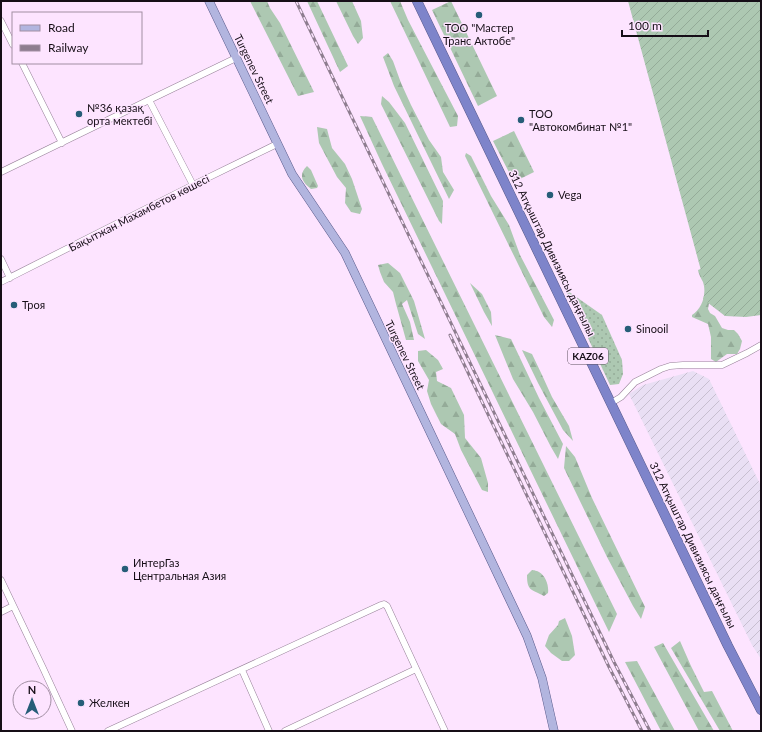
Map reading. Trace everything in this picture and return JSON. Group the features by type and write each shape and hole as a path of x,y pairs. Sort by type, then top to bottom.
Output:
{"highway":[{"name":"312 Атқыштар Дивизиясы даңғылы","path":"417,1 728,646 761,710"}],"main road":[{"name":"Turgenev Street","path":"209,1 292,174 345,253 527,636 542,678 554,731"}],"street":[{"path":"1,21 12,43"},
{"path":"1,172 236,58"},
{"path":"22,64 62,143"},
{"path":"149,100 193,185"},
{"name":"Бақытжан Махамбетов көшесі","path":"1,282 277,144"},
{"path":"1,259 10,278"},
{"path":"611,404 635,382 661,369 670,366 683,365 722,365 761,345"},
{"path":"1,580 72,731"},
{"path":"108,731 384,604 387,606 445,731"},
{"path":"1,612 13,606"},
{"path":"286,731 416,669"},
{"path":"242,670 269,731"}],"shaded area":[{"path":"693,371 709,379 761,486 761,659 752,645 629,394 643,385"}],"green space":[{"path":"250,1 267,1 280,23 314,92 298,96"},
{"path":"307,1 317,1 348,66 340,72"},
{"path":"336,1 352,1 361,21 363,38 358,44 353,36"},
{"path":"390,1 400,1 408,20 458,116 457,126 450,127"},
{"path":"451,1 497,96 478,106 432,10"},
{"path":"628,1 761,1 761,315 746,317 725,316 703,299 706,289"},
{"path":"388,53 393,61 411,105 429,140 441,157 443,172 454,190 449,199 394,86 383,57"},
{"path":"382,96 389,102 405,123 443,201 442,224 439,221 381,104"},
{"path":"360,116 372,117 617,614 609,632 382,164"},
{"path":"317,127 327,129 332,148 345,164 352,179 362,209 360,214 351,212 345,203 346,188 337,177 319,143"},
{"path":"514,131 534,172 514,182 493,141"},
{"path":"466,153 471,156 491,196 509,225 520,255 554,320 552,327 544,317 465,156"},
{"path":"307,166 311,170 318,186 317,188 311,189 303,181 302,175"},
{"path":"388,263 400,273 414,301 425,339 418,334 407,300 402,304 410,322 414,340 406,340 393,292 384,282 378,265"},
{"path":"703,268 710,298 708,309 710,313 715,316 722,328 734,330 742,341 737,354 727,354 716,362 711,359 711,337 708,324 692,317 703,301 704,287 698,270"},
{"path":"470,283 482,294 491,312 492,326 484,312"},
{"path":"565,289 602,315 622,360 623,374 619,384 610,385"},
{"path":"495,335 511,339 563,444 558,459 533,412 513,379"},
{"path":"426,350 438,360 443,369 436,372 437,381 451,388 464,415 465,438 481,458 488,483 488,492 482,490 461,450 455,434 441,424 431,404 427,391 429,380 418,361 418,351"},
{"path":"522,350 532,354 552,397 569,426 573,441 563,430"},
{"path":"566,446 575,457 592,498 645,607 641,619 607,557 564,468"},
{"path":"532,570 538,571 544,576 548,587 548,593 544,596 529,587 527,575"},
{"path":"565,618 572,636 575,655 569,661 562,661 551,653 545,646 549,635 558,625 559,621"},
{"path":"680,641 704,692 712,691 733,731 720,731 671,648"},
{"path":"663,643 714,731 699,731 654,647"},
{"path":"637,661 675,731 661,731 625,662"}],"railway":[{"path":"296,1 614,662 650,731"},
{"path":"450,335 609,667 642,731"}],"place":[{"name":"ТОО \"Мастер Транс Актобе\"","path":"479,15"},
{"name":"№36 қазақ орта мектебі","path":"79,114"},
{"name":"ТОО \"Автокомбинат №1\"","path":"521,120"},
{"name":"Vega","path":"550,195"},
{"name":"Троя","path":"14,305"},
{"name":"Sinooil","path":"628,329"},
{"name":"ИнтерГаз Центральная Азия","path":"125,569"},
{"name":"Желкен","path":"81,703"}]}
